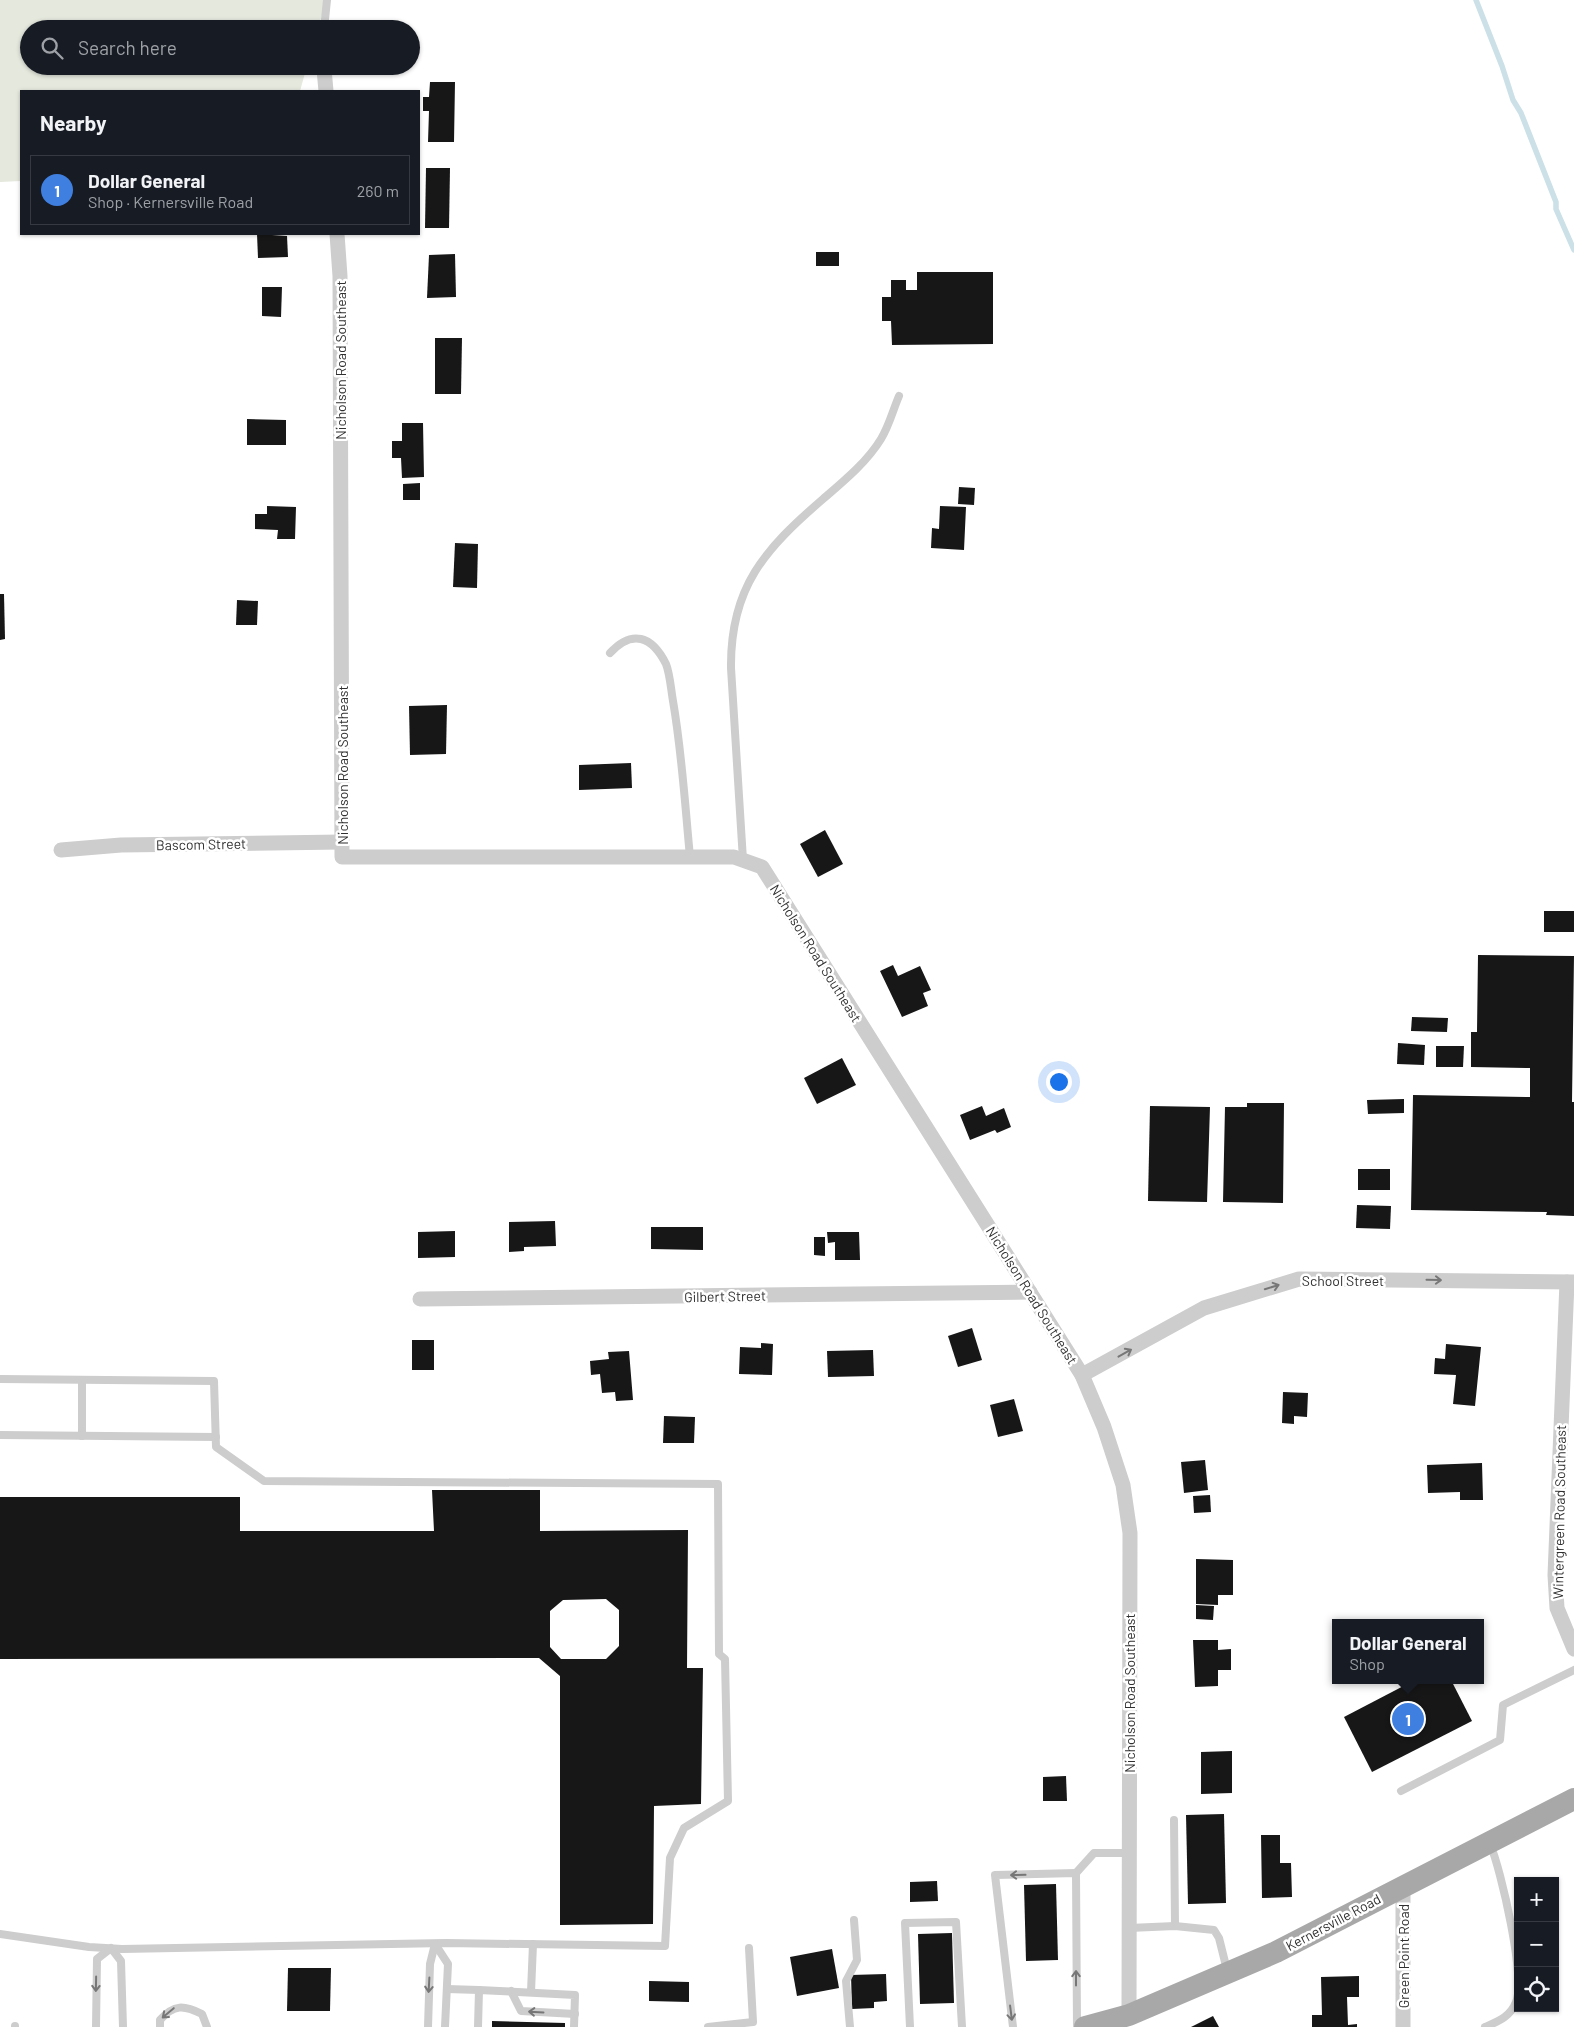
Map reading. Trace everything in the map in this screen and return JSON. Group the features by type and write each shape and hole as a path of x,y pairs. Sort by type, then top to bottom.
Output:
{"main road":[{"name":"Kernersville Road","path":"1085,2027 1120,2020 1276,1952 1574,1798"}],"street":[{"path":"325,75 326,90"},
{"name":"Nicholson Road Southeast","path":"337,235 340,276 342,857 734,857 762,867 1082,1376 1104,1427 1123,1485 1130,1533 1129,1928 1120,2020"},
{"name":"Bascom Street","path":"61,850 121,845 342,842"},
{"name":"School Street","path":"1082,1376 1204,1308 1299,1279 1570,1282"},
{"name":"Wintergreen Road Southeast","path":"1570,1282 1555,1575 1557,1608 1574,1649"},
{"name":"Gilbert Street","path":"420,1300 1030,1292"},
{"name":"Green Point Road","path":"1403,2027 1404,1885"}],"lane":[{"path":"325,20 327,0"},
{"path":"743,860 731,668 731,639 737,608 756,568 777,540 852,474 882,438 899,396"},
{"path":"610,653 620,643 631,637 641,638 652,647 666,664 679,735 690,857"},
{"path":"0,1379 214,1381 216,1446 264,1481 718,1484 719,1654 725,1659 728,1801 684,1828 670,1858 665,1946 435,1944 111,1948 89,1947 0,1934"},
{"path":"82,1380 82,1436"},
{"path":"0,1435 216,1436"},
{"path":"1401,1792 1500,1740 1503,1705 1574,1670"},
{"path":"1174,1820 1175,1926"},
{"path":"1485,2027 1507,2017 1517,2000 1517,1967 1512,1924 1496,1857 1489,1842"},
{"path":"1077,2027 1076,1873 1094,1854 1129,1852"},
{"path":"1013,2027 995,1875 1076,1873"},
{"path":"850,2027 846,1981 857,1960 854,1920"},
{"path":"910,2027 905,1923 956,1922 962,2027"},
{"path":"1129,1928 1175,1926 1214,1930 1219,1938 1227,1972"},
{"path":"435,1944 448,1964 445,2027"},
{"path":"428,2027 430,1964 435,1944"},
{"path":"531,1992 533,1944"},
{"path":"96,2027 96,1959 111,1948"},
{"path":"111,1948 121,1961 123,2027"},
{"path":"708,2027 753,2022 749,1948"},
{"path":"447,1989 575,1995 574,2027"},
{"path":"478,2027 479,1990"},
{"path":"511,1991 521,2011 575,2014"},
{"path":"160,2027 160,2020 167,2012 178,2006 189,2007 202,2014 207,2027"}],"shaded area":[{"path":"0,0 326,0 320,20 20,20 20,75 304,75 300,90 20,90 20,181 0,182"}],"building":[{"path":"430,82 455,82 454,142 428,142 429,111 423,111 423,97 429,97"},
{"path":"426,168 450,168 449,228 425,228"},
{"path":"257,235 287,236 288,257 258,258"},
{"path":"816,252 839,252 839,266 816,266"},
{"path":"455,254 456,297 427,298 429,255"},
{"path":"917,272 993,272 993,344 892,345 891,321 882,321 882,297 891,297 891,280 906,280 906,290 917,290"},
{"path":"262,287 282,287 281,317 262,316"},
{"path":"435,338 462,338 461,394 435,394"},
{"path":"247,419 286,420 286,445 247,445"},
{"path":"402,423 423,423 424,477 402,478 401,458 392,458 392,441 402,441"},
{"path":"420,483 420,500 403,500 403,484"},
{"path":"959,487 975,488 974,505 958,504"},
{"path":"267,506 296,507 295,539 277,539 278,530 255,529 255,514 267,514"},
{"path":"940,506 966,507 964,550 931,548 932,528 939,529"},
{"path":"455,543 478,544 477,588 453,587"},
{"path":"0,594 4,594 5,639 0,640"},
{"path":"237,600 258,601 257,625 236,625"},
{"path":"447,705 446,754 410,755 409,706"},
{"path":"631,763 632,788 579,790 579,765"},
{"path":"825,830 843,864 818,877 800,844"},
{"path":"1544,911 1574,911 1574,932 1544,932"},
{"path":"1478,955 1574,956 1572,1102 1574,1102 1574,1216 1546,1215 1547,1212 1411,1210 1413,1095 1530,1097 1530,1068 1471,1067 1471,1032 1477,1032"},
{"path":"893,965 898,976 920,966 931,990 923,993 928,1006 902,1017 880,971"},
{"path":"1412,1017 1448,1018 1447,1032 1411,1031"},
{"path":"1398,1043 1425,1045 1424,1065 1397,1064"},
{"path":"1436,1046 1464,1046 1463,1067 1436,1067"},
{"path":"842,1058 856,1085 817,1104 804,1078"},
{"path":"1404,1099 1404,1113 1368,1114 1367,1100"},
{"path":"1247,1103 1284,1103 1283,1203 1223,1202 1225,1107 1247,1107"},
{"path":"982,1106 986,1116 1004,1108 1011,1127 997,1133 995,1130 970,1140 960,1115"},
{"path":"1150,1106 1210,1107 1207,1202 1148,1201"},
{"path":"1358,1169 1390,1169 1390,1190 1358,1190"},
{"path":"1357,1205 1391,1206 1390,1229 1356,1228"},
{"path":"555,1221 556,1246 524,1247 524,1251 509,1252 509,1222"},
{"path":"651,1227 703,1227 703,1250 651,1249"},
{"path":"455,1231 455,1257 418,1258 418,1232"},
{"path":"827,1232 859,1232 860,1260 835,1260 835,1242 828,1243"},
{"path":"814,1237 825,1237 825,1256 814,1255"},
{"path":"972,1328 982,1360 958,1367 948,1336"},
{"path":"412,1340 434,1340 434,1370 412,1370"},
{"path":"761,1343 773,1344 772,1375 739,1374 740,1347 761,1348"},
{"path":"1446,1344 1481,1347 1475,1406 1453,1404 1456,1375 1434,1374 1435,1358 1445,1359"},
{"path":"873,1350 874,1376 828,1377 827,1351"},
{"path":"629,1351 633,1400 616,1401 615,1392 602,1393 600,1374 591,1375 590,1361 609,1359 608,1352"},
{"path":"1283,1392 1308,1393 1307,1417 1294,1416 1294,1424 1282,1423"},
{"path":"1014,1399 1023,1431 998,1437 990,1405"},
{"path":"664,1416 695,1417 694,1443 663,1443"},
{"path":"1205,1460 1208,1490 1184,1493 1181,1462"},
{"path":"1482,1463 1483,1500 1460,1500 1460,1492 1428,1493 1427,1465"},
{"path":"432,1490 540,1490 540,1531 688,1530 687,1668 703,1668 701,1804 654,1806 653,1924 560,1925 560,1676 539,1658 0,1659 0,1497 240,1497 240,1531 434,1531","holes":["606,1599 619,1610 619,1646 606,1659 561,1659 550,1647 550,1611 563,1600"]},
{"path":"1210,1495 1211,1512 1194,1513 1193,1496"},
{"path":"1196,1559 1233,1560 1233,1595 1218,1595 1218,1605 1196,1604"},
{"path":"1196,1605 1214,1606 1213,1620 1196,1619"},
{"path":"1193,1640 1218,1640 1218,1650 1231,1649 1231,1670 1218,1670 1218,1686 1195,1687"},
{"path":"1407,1684 1453,1684 1472,1721 1372,1772 1344,1717"},
{"path":"1232,1751 1232,1793 1201,1794 1201,1752"},
{"path":"1066,1776 1067,1801 1043,1801 1043,1777"},
{"path":"1224,1814 1226,1903 1188,1904 1186,1815"},
{"path":"1261,1835 1280,1835 1280,1863 1291,1863 1292,1897 1262,1898"},
{"path":"937,1881 938,1901 910,1902 910,1882"},
{"path":"1056,1884 1058,1960 1026,1961 1024,1885"},
{"path":"952,1933 954,2003 920,2004 918,1934"},
{"path":"832,1949 839,1988 797,1996 790,1957"},
{"path":"288,1968 331,1968 330,2011 287,2011"},
{"path":"886,1974 887,2001 874,2002 874,2008 852,2009 851,1975"},
{"path":"1359,1976 1359,1997 1347,1997 1348,2025 1357,2024 1357,2027 1312,2027 1312,2015 1322,2015 1321,1977"},
{"path":"649,1981 689,1982 689,2002 649,2001"},
{"path":"1213,2016 1219,2027 1191,2027"},
{"path":"492,2021 565,2023 565,2027 492,2027"}],"waterway":[{"path":"1476,0 1513,100 1521,113 1556,202 1556,209 1574,250"}],"place":[{"name":"Dollar General","path":"1408,1719"}]}
